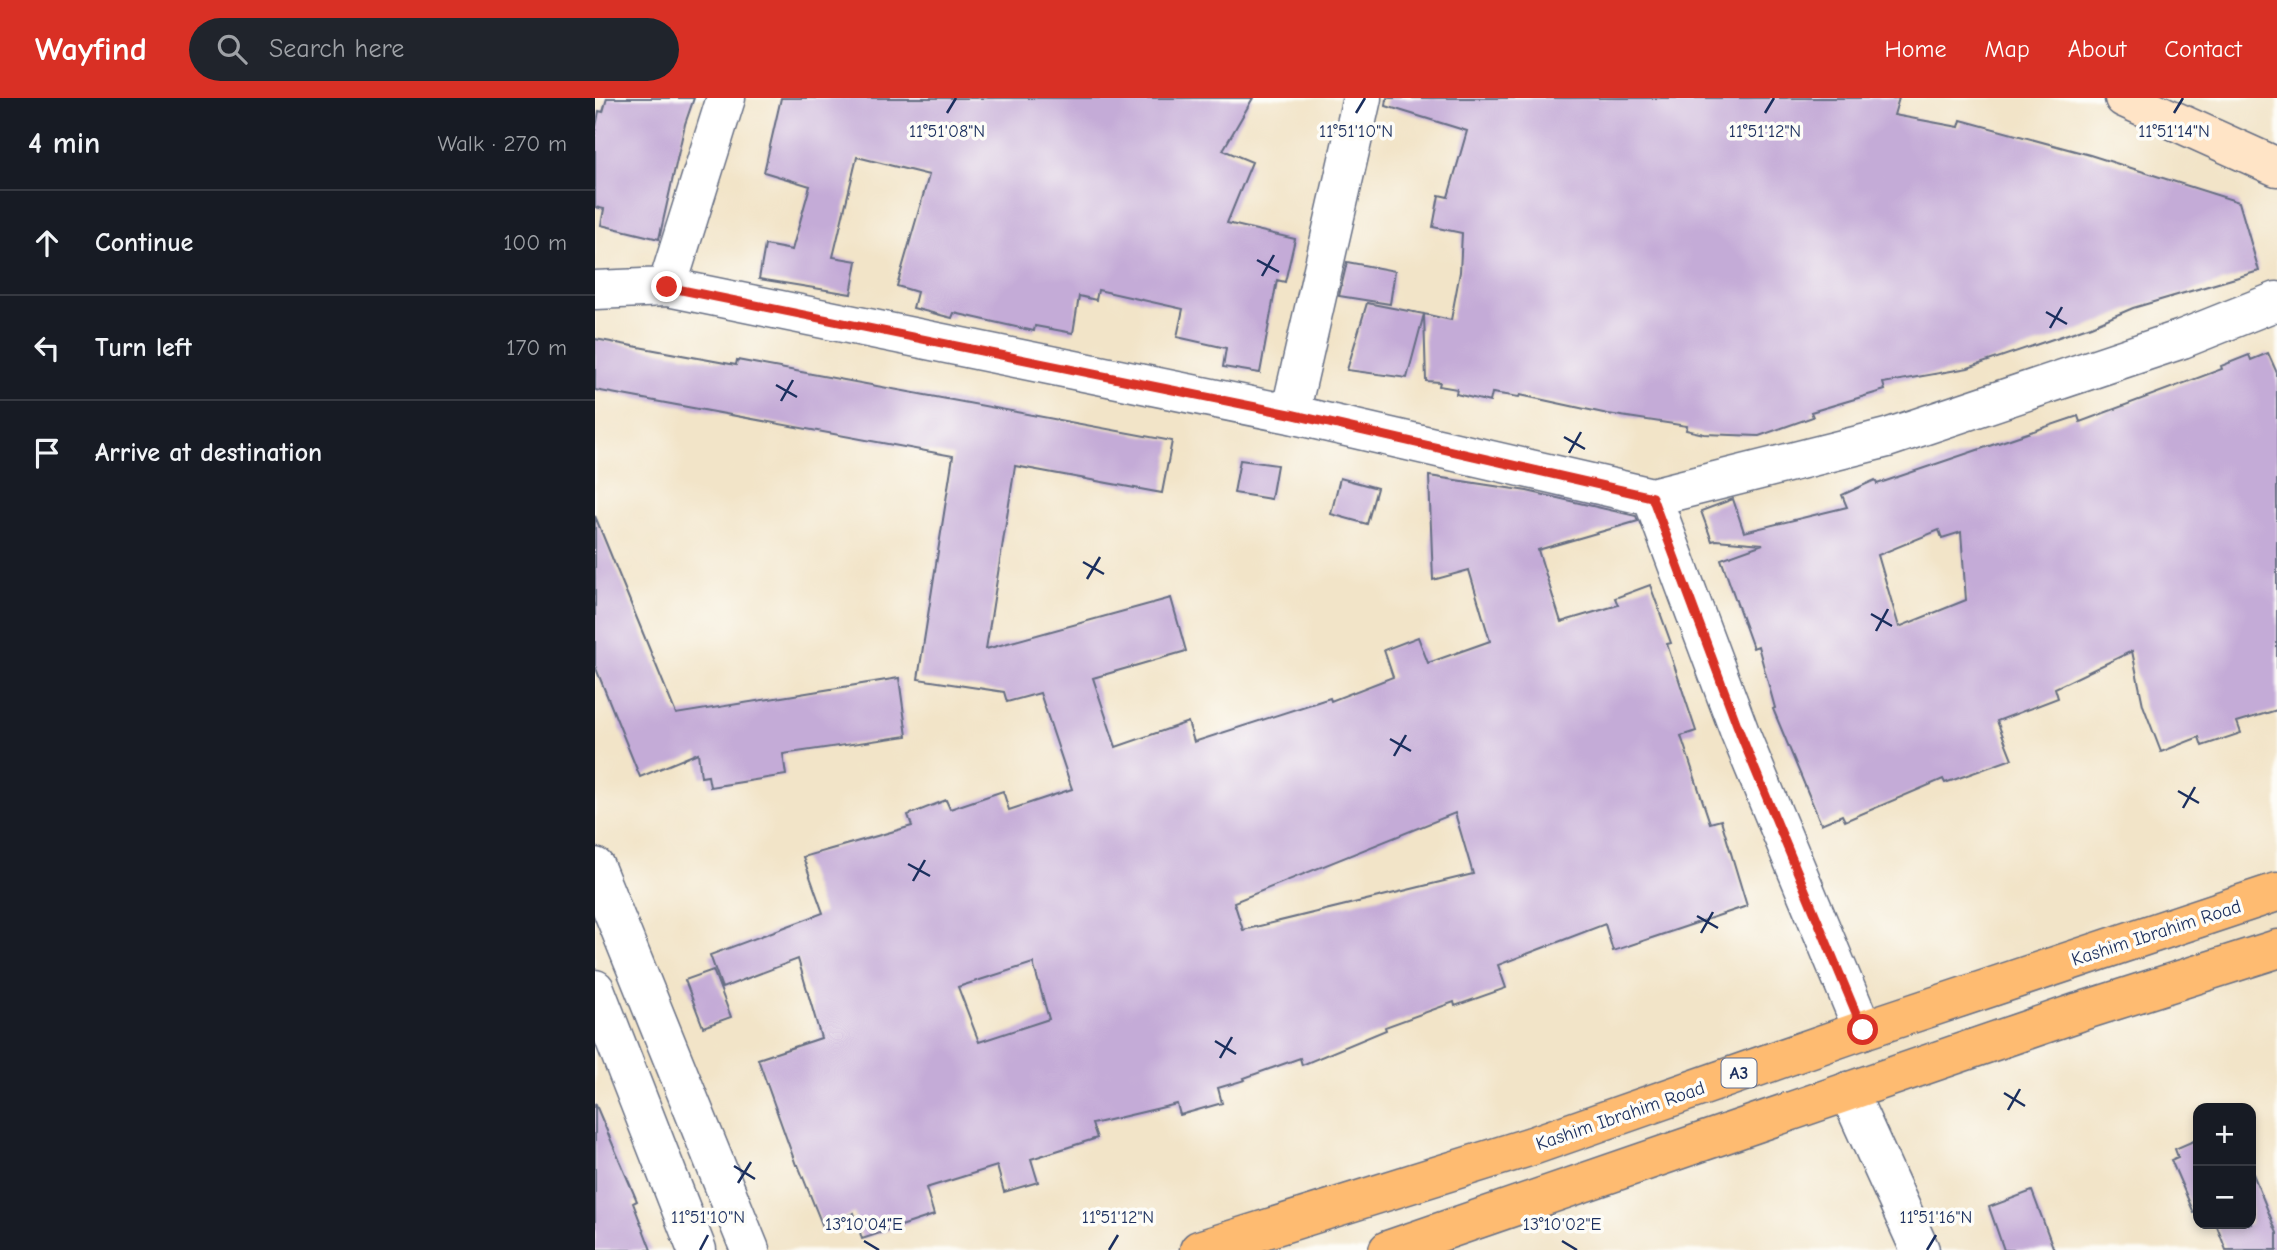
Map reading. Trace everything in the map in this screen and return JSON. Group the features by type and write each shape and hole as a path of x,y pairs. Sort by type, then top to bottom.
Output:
{"highway":[{"name":"Kashim Ibrahim Road","path":"1199,1250 1532,1146 1863,1030 2277,892"},
{"path":"1388,1250 2079,1012 2277,949"}],"street":[{"path":"667,287 726,98"},
{"path":"1290,414 1362,98"},
{"path":"2124,98 2277,167"},
{"path":"595,290 667,287 1290,414 1652,497 1887,438 2182,338 2277,301"},
{"path":"1652,497 1740,733 1863,1030"},
{"path":"595,867 751,1250"},
{"path":"595,989 697,1250"},
{"path":"1848,1091 1920,1250"}],"building":[{"path":"607,98 694,98 685,124 659,239 601,225 604,209 595,207 595,132 599,111 603,112"},
{"path":"781,98 1253,98 1223,150 1252,162 1227,223 1295,239 1285,282 1277,280 1260,373 1223,367 1226,348 1177,337 1183,309 1098,290 1096,300 1079,296 1073,333 1035,326 1034,331 954,313 952,318 913,308 917,292 897,286 929,175 857,157 833,257 857,261 851,294 759,279 765,245 792,250 810,186 764,172"},
{"path":"1387,98 1899,98 1894,115 1959,127 1961,120 2090,155 2239,202 2259,271 2133,308 2091,326 1968,368 1883,383 1885,390 1811,412 1813,417 1759,436 1704,434 1686,430 1687,426 1608,414 1520,395 1492,393 1490,402 1456,394 1457,389 1439,386 1440,382 1426,381 1424,314 1451,320 1460,272 1462,233 1433,227 1439,195 1448,197 1467,131 1386,106"},
{"path":"1347,262 1395,271 1390,304 1339,296"},
{"path":"1367,303 1424,314 1407,378 1347,370"},
{"path":"595,339 736,365 737,360 1172,441 1162,493 1015,466 986,649 1171,598 1186,651 1093,678 1116,747 1188,722 1194,742 1330,698 1331,701 1393,677 1384,650 1418,637 1428,663 1490,641 1469,570 1433,580 1429,476 1527,491 1636,516 1638,521 1538,550 1561,622 1618,605 1615,598 1650,585 1671,643 1667,644 1696,731 1681,736 1710,823 1721,820 1747,906 1613,951 1605,924 1498,965 1506,988 1455,1006 1454,1002 1385,1027 1386,1030 1302,1065 1300,1058 1218,1088 1222,1103 1180,1115 1177,1104 1092,1124 1097,1138 1031,1159 1038,1182 1004,1192 997,1166 926,1188 934,1215 862,1239 854,1213 823,1227 796,1165 758,1059 821,1038 798,959 722,988 710,955 823,913 803,857 912,826 908,815 946,800 950,809 1003,791 1009,810 1072,789 1040,693 1007,702 1004,692 918,679 953,456 595,390","holes":["1455,813 1473,874 1243,930 1234,902","1033,963 1049,1019 979,1042 958,987"]},
{"path":"2268,353 2277,373 2277,710 2237,722 2241,733 2202,746 2199,737 2161,752 2143,705 2132,651 2055,688 2058,698 1997,721 2012,759 1945,783 1943,779 1845,821 1842,815 1821,824 1773,709 1775,708 1758,646 1753,648 1721,559 1763,544 1712,541 1701,511 1733,499 1744,532 1847,507 1842,495 1875,480 1877,484 2078,416 2080,422 2222,369 2221,366 2249,355 2251,360","holes":["1939,530 1942,538 1961,532 1966,600 1899,627 1878,555"]},
{"path":"1240,460 1277,465 1271,499 1234,493"},
{"path":"1340,478 1377,488 1367,524 1331,514"},
{"path":"595,516 676,714 899,678 907,736 783,754 786,775 710,787 708,776 701,777 698,753 640,777 595,666"},
{"path":"713,970 731,1017 703,1027 685,980"},
{"path":"595,1103 637,1201 633,1203 651,1250 595,1250"},
{"path":"2193,1141 2193,1211 2171,1160 2178,1157 2175,1149"},
{"path":"2256,1181 2277,1233 2277,1250 2226,1250 2218,1229 2256,1229"},
{"path":"2032,1191 2054,1250 2004,1250 1989,1207"}],"route":[{"path":"667,287 1290,414 1652,497 1740,733 1863,1030"}]}
